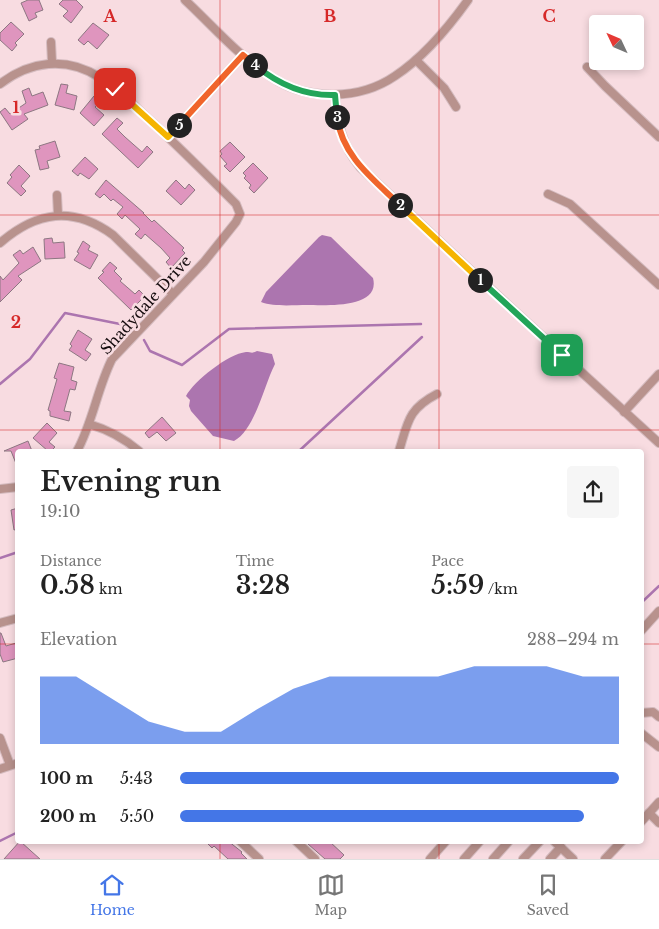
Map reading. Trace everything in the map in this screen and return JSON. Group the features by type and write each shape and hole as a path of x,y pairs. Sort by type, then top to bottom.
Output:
{"street":[{"path":"185,0 243,55 274,80 302,92 324,95 366,90 395,77 416,60 443,32 468,0"},
{"path":"51,42 52,62"},
{"path":"0,84 22,70 52,62 77,67 98,76 115,89 168,137 243,55"},
{"path":"416,60 444,88 456,107"},
{"path":"587,67 659,137"},
{"path":"335,95 338,123 342,138 350,154 360,167 659,443"},
{"name":"Shadydale Drive","path":"78,449 89,424 104,376 112,359 204,262 240,214 236,204 168,137"},
{"path":"548,194 570,204 659,285"},
{"path":"57,195 58,215"},
{"path":"0,243 24,225 58,215 88,220 113,234 173,294"},
{"path":"624,412 659,374"},
{"path":"400,449 408,421 413,412 422,402 437,394"},
{"path":"89,424 106,429 136,449"},
{"path":"0,490 15,488"},
{"path":"644,628 659,611"},
{"path":"0,623 15,619"},
{"path":"644,713 653,712 659,717"},
{"path":"644,735 659,747"},
{"path":"0,738 14,764 0,769"},
{"path":"644,819 659,802"},
{"path":"649,813 659,823"},
{"path":"243,844 259,859"},
{"path":"299,844 315,859"},
{"path":"430,859 443,844"},
{"path":"464,859 477,844"},
{"path":"493,859 506,844"},
{"path":"523,859 537,844"},
{"path":"558,844 573,859"},
{"path":"605,859 619,844"},
{"path":"550,859 561,847"}],"shaded area":[{"path":"322,235 331,237 373,278 373,288 369,295 360,300 338,305 272,305 261,302 266,292"},
{"path":"257,351 272,354 275,364 248,427 234,441 213,436 191,411 189,406 190,400 186,396 196,383 221,363 239,354"}],"building":[{"path":"28,0 39,0 43,10 35,13 37,17 29,21 21,3"},
{"path":"63,0 76,0 83,7 71,23 63,16 68,11 59,4"},
{"path":"11,22 24,34 15,43 17,45 12,51 0,40 0,33"},
{"path":"93,23 109,35 97,49 88,41 84,45 78,40"},
{"path":"61,84 68,85 66,93 77,96 74,110 55,105"},
{"path":"29,88 32,96 43,92 48,105 24,114 28,119 12,130 0,112 5,108 10,114 26,103 22,91"},
{"path":"94,96 100,102 95,107 104,115 94,126 80,113"},
{"path":"117,118 123,123 117,129 125,137 142,152 147,146 153,152 138,168 102,134"},
{"path":"55,141 60,157 47,161 49,168 40,170 35,150 40,149 39,146"},
{"path":"230,142 245,157 230,172 224,166 227,164 220,156 222,154 220,151"},
{"path":"85,157 98,169 89,179 80,173 78,176 72,171"},
{"path":"253,163 268,178 254,193 249,188 251,185 244,178 246,176 243,173"},
{"path":"19,165 30,176 21,186 26,191 21,196 7,183 12,177 10,175"},
{"path":"106,180 184,248 182,250 185,253 171,268 166,262 170,258 161,248 145,234 141,239 135,234 140,229 125,215 122,219 117,214 123,207 113,199 111,201 104,194 100,198 95,194"},
{"path":"176,180 185,189 189,184 195,190 181,205 166,191"},
{"path":"52,238 53,243 64,242 65,258 45,259 44,239"},
{"path":"83,241 90,246 88,250 98,255 90,269 74,260 79,253 77,252"},
{"path":"33,247 41,261 18,276 22,280 0,302 0,276 3,280 19,263 13,255 20,250 23,254"},
{"path":"110,262 117,268 114,271 122,279 120,281 135,294 139,290 145,296 131,310 98,278"},
{"path":"78,330 92,339 85,350 91,354 86,361 69,350 72,346 70,344"},
{"path":"59,363 74,367 71,380 77,382 75,390 70,389 64,411 71,412 69,421 50,416 50,411 48,410 57,379 54,378"},
{"path":"162,417 176,433 166,441 157,432 149,438 145,433"},
{"path":"47,423 57,433 49,442 55,447 53,449 46,449 33,438"},
{"path":"28,441 31,449 15,449 15,461 11,451 4,451"},
{"path":"15,509 14,530 11,510"},
{"path":"1,633 6,646 15,643 15,659 3,662 0,654"},
{"path":"17,844 23,844 40,859 4,859"},
{"path":"208,844 232,844 247,859 228,859 214,846 212,848"},
{"path":"308,844 332,844 344,855 340,859 325,859"}],"waterway":[{"path":"0,384 30,359 65,313 125,325"},
{"path":"144,340 150,351 182,365 229,329 421,324"},
{"path":"301,449 422,337"},
{"path":"0,558 15,553"},
{"path":"644,600 659,586"},
{"path":"0,841 15,834"}],"route":[{"path":"115,89 168,137 243,55 274,80 302,92 335,95 338,123 342,138 350,154 360,167 562,355"}]}
